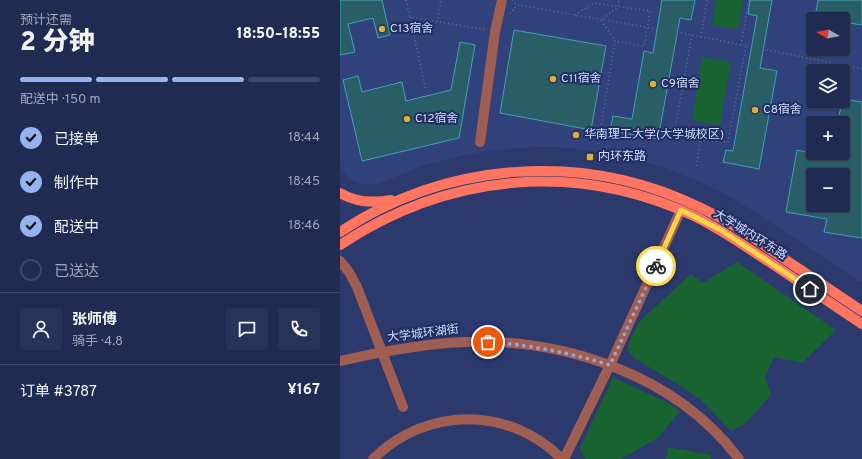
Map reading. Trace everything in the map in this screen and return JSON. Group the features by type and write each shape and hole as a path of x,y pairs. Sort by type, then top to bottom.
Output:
{"main road":[{"name":"大学城内环东路","path":"340,232 364,217 401,199 450,182 506,172 535,170 588,173 628,181 659,190 685,200 726,221 862,311"},
{"name":"大学城内环东路","path":"340,245 380,221 424,202 467,189 507,183 546,181 586,184 640,195 681,210 731,237 862,324"},
{"path":"340,193 354,199 364,201 387,201 401,199"}],"street":[{"path":"480,142 495,32 502,0"},
{"path":"373,459 394,441 414,430 444,421 467,419 492,421 517,429 542,442 563,459 610,365 681,210"},
{"path":"340,261 352,277 403,406"},
{"name":"大学城环湖街","path":"340,361 440,344 488,342 534,346 583,356 610,365 649,383 685,406 715,430 739,459"}],"path":[{"path":"406,0 426,91"},
{"path":"437,22 441,0"},
{"path":"512,0 517,5 657,29"},
{"path":"601,20 618,6 619,0"},
{"path":"701,37 707,0"},
{"path":"741,45 749,0"},
{"path":"575,15 594,3 650,11 644,46 614,41"},
{"path":"508,16 517,5"},
{"path":"410,17 495,32"},
{"path":"598,144 614,41 601,20"},
{"path":"677,32 752,47"},
{"path":"692,35 675,129 700,140 728,142 746,46"},
{"path":"763,49 862,69"},
{"path":"696,168 700,140"}],"shaded area":[{"name":"华南理工大学(大学城校区)","path":"340,0 862,0 862,281 859,281 755,212 720,191 664,167 613,154 559,147 492,150 464,155 425,165 378,184 362,184 354,182 348,177 340,166"}],"green space":[{"path":"716,0 743,0 738,29 712,25"},
{"path":"702,57 731,62 720,125 692,121"},
{"path":"737,262 836,330 802,363 774,357 765,377 771,395 745,424 731,431 700,399 634,358 628,351 629,342 639,322 691,274 703,283"},
{"path":"613,377 670,404 680,411 659,437 621,459 585,459 580,450 581,446"},
{"path":"668,447 712,455 711,459 666,459"}],"building":[{"name":"C13宿舍","path":"340,0 382,0 390,35 378,38 373,18 348,24 355,52 340,55"},
{"name":"C9宿舍","path":"662,0 695,0 691,20 680,18 658,139 610,131 613,116 632,119 644,51 653,53"},
{"name":"C8宿舍","path":"750,0 772,0 760,68 777,71 759,169 723,162 726,150 733,151 757,16 748,14"},
{"path":"818,0 862,0 862,25 850,23 850,12 816,12"},
{"name":"C11宿舍","path":"514,30 606,46 591,130 500,113"},
{"name":"C12宿舍","path":"460,42 475,45 459,138 362,161 343,80 358,76 362,92 402,82 406,101 451,90"},
{"path":"850,100 862,102 862,238 824,232 827,219 786,212 797,150 806,152 806,160 850,160 850,116 839,116 841,108 850,108"}],"way so far":[{"path":"488,342 534,346 583,356 610,365 656,266"}],"place":[{"name":"C13宿舍","path":"382,29"},
{"name":"C11宿舍","path":"553,79"},
{"name":"C9宿舍","path":"653,84"},
{"name":"C8宿舍","path":"755,110"},
{"name":"C12宿舍","path":"407,119"},
{"name":"华南理工大学(大学城校区)","path":"576,135"},
{"name":"内环东路","path":"590,157"}],"route":[{"path":"656,266 681,210 721,230 810,289"}]}
